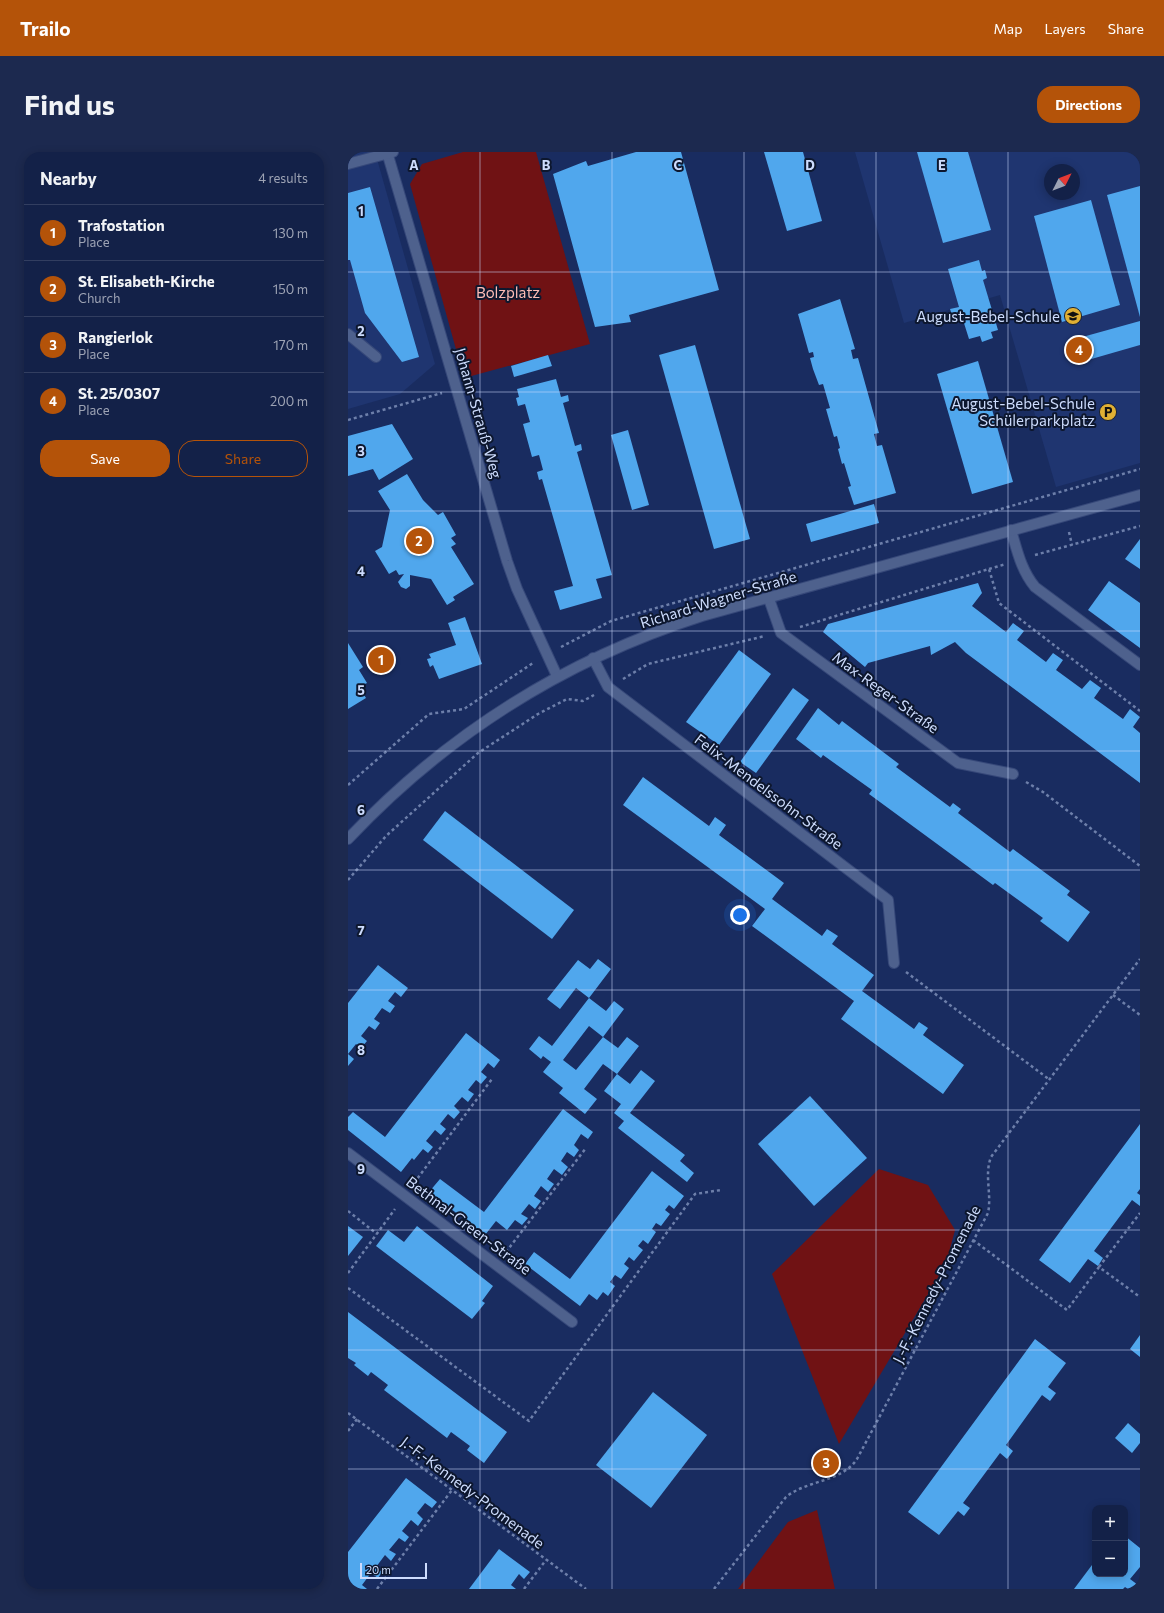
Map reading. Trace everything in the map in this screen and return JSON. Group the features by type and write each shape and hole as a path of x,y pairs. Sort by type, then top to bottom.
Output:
{"street":[{"path":"348,164 389,153"},
{"name":"Johann-Strauß-Weg","path":"389,153 456,389 511,574 557,676"},
{"path":"348,334 376,357"},
{"name":"Richard-Wagner-Straße","path":"348,839 394,793 445,749 508,705 557,676 593,658 665,628 1010,530 1140,495"},
{"path":"1010,530 1019,560 1027,577 1035,587 1140,665"},
{"path":"769,599 781,633"},
{"name":"Max-Reger-Straße","path":"781,633 958,762 1013,774"},
{"name":"Felix-Mendelssohn-Straße","path":"593,658 608,687 888,900 894,963"},
{"name":"Bethnal-Green-Straße","path":"348,1153 572,1322"}],"path":[{"path":"348,420 456,389"},
{"path":"348,880 386,836 478,752 538,714 567,699 584,701 648,664 781,633 1019,560 1140,526"},
{"path":"989,569 999,603 1140,711"},
{"path":"1013,774 1043,792 1140,866"},
{"name":"J.-F.-Kennedy-Promenade","path":"714,1589 786,1497 796,1489 847,1470 853,1466 988,1213 990,1203 987,1174 991,1157 1140,959"},
{"path":"894,963 1050,1080"},
{"path":"1113,995 1140,1015"},
{"path":"348,1273 492,1079"},
{"path":"496,1265 586,1148"},
{"path":"348,1211 377,1234"},
{"path":"974,1240 1066,1310 1140,1213"},
{"path":"1099,1267 1140,1297"},
{"name":"J.-F.-Kennedy-Promenade","path":"348,1413 586,1589"},
{"path":"348,1431 357,1419"},
{"path":"376,1589 452,1490"},
{"path":"524,1589 546,1560"}],"shaded area":[{"path":"348,152 375,152 435,364 400,394 348,409"},
{"name":"August-Bebel-Schule","path":"855,152 1140,152 1140,463 1056,487 1000,295 904,323"}],"green space":[{"name":"Bolzplatz","path":"463,152 536,152 590,344 464,378 410,184 422,164"},
{"path":"879,1169 928,1185 955,1230 946,1264 839,1444 772,1274"},
{"path":"817,1510 835,1589 738,1589 788,1522"}],"building":[{"path":"636,152 681,152 719,290 629,315 631,322 595,327 553,174 586,161 588,166"},
{"path":"764,152 803,152 822,221 787,231"},
{"path":"917,152 968,152 991,230 943,243"},
{"path":"1140,186 1140,317 1107,195"},
{"path":"370,187 419,357 402,362 365,313 350,260 348,260 348,193"},
{"path":"1091,200 1120,305 1062,322 1034,216"},
{"path":"979,260 982,271 985,270 987,278 983,280 998,330 991,332 993,338 982,342 980,336 969,339 963,320 954,322 950,309 959,307 948,269"},
{"path":"840,299 855,349 851,350 853,359 858,358 879,433 874,434 877,446 882,445 896,493 854,505 848,487 851,486 838,449 840,448 837,436 834,437 826,409 830,408 823,384 819,385 813,369 810,358 814,357 813,352 809,353 798,314"},
{"path":"1140,321 1140,345 1074,364 1068,341"},
{"path":"695,345 750,539 714,549 659,355"},
{"path":"548,355 552,366 514,377 511,366"},
{"path":"978,361 1013,482 972,494 937,374"},
{"path":"556,379 561,397 568,395 569,401 563,403 575,446 581,444 582,450 577,452 612,575 596,579 602,598 560,610 554,591 573,586 542,479 539,480 537,472 543,470 539,455 532,457 523,424 530,422 525,404 518,406 516,398 519,397 517,389"},
{"path":"392,424 413,459 379,480 373,469 348,476 348,436"},
{"path":"628,430 649,505 632,510 611,435"},
{"path":"407,474 423,500 438,515 443,512 456,535 451,538 456,544 451,547 474,584 453,597 455,600 447,605 431,579 410,575 410,586 406,589 401,587 398,582 404,574 399,575 396,570 389,574 375,551 382,547 390,510 378,491"},
{"path":"874,504 879,523 811,542 806,524"},
{"path":"1140,539 1140,569 1125,559"},
{"path":"1109,581 1140,603 1140,648 1088,610"},
{"path":"978,583 982,593 972,606 1006,632 1013,623 1024,631 1017,640 1046,662 1053,653 1063,660 1056,670 1082,689 1090,680 1101,688 1094,698 1123,719 1130,709 1140,717 1133,727 1140,733 1140,783 966,653 955,642 931,655 930,646 868,663 865,667 823,632 828,624"},
{"path":"465,617 482,664 439,679 433,665 430,667 427,659 431,658 429,654 456,645 448,623"},
{"path":"348,643 363,667 359,670 367,683 359,687 366,698 348,709"},
{"path":"384,647 395,664 379,674 368,657"},
{"path":"739,650 771,674 719,745 686,722"},
{"path":"793,688 809,700 756,773 740,762"},
{"path":"818,708 839,725 842,721 899,764 896,767 950,807 953,803 961,809 958,813 1010,852 1013,849 1070,891 1067,895 1090,912 1068,942 1040,921 1043,918 995,883 993,885 869,794 872,790 823,755 821,758 796,739"},
{"path":"643,777 709,826 715,817 726,825 719,835 784,883 772,899 822,936 827,929 838,936 832,944 874,975 862,991 914,1029 919,1022 928,1028 923,1035 964,1065 943,1094 841,1019 854,1001 752,926 765,909 623,805"},
{"path":"445,811 574,910 552,939 423,840"},
{"path":"598,959 611,969 589,998 576,988 560,1009 547,999 578,960 590,969"},
{"path":"378,965 408,988 401,997 395,992 388,1001 395,1006 390,1013 382,1008 374,1019 380,1023 375,1030 369,1026 361,1036 367,1041 361,1048 356,1044 348,1054 348,1003"},
{"path":"589,998 606,1011 614,1001 624,1009 603,1037 618,1048 627,1037 639,1046 617,1074 603,1064 584,1089 597,1099 585,1114 559,1093 563,1088 543,1072 551,1062 543,1056 541,1059 529,1049 539,1036 552,1046","holes":["589,1026 603,1037 576,1070 563,1060"]},
{"path":"466,1033 500,1060 494,1068 488,1063 481,1072 487,1077 481,1084 476,1080 468,1090 474,1094 468,1102 462,1097 454,1106 460,1112 454,1119 448,1114 440,1124 446,1129 441,1135 435,1130 426,1141 433,1147 428,1153 423,1149 414,1160 412,1158 401,1172 348,1130 348,1117 353,1112 385,1137"},
{"path":"348,1054 354,1059 348,1066"},
{"path":"641,1070 655,1081 630,1113 685,1155 680,1161 694,1173 687,1182 618,1128 624,1121 614,1113 621,1104 604,1091 617,1074 630,1084"},
{"path":"810,1096 867,1158 814,1206 758,1144"},
{"path":"563,1109 593,1132 588,1139 581,1134 574,1145 579,1150 574,1157 567,1152 561,1161 568,1167 562,1175 554,1169 547,1179 554,1184 548,1192 541,1186 534,1196 541,1201 535,1209 529,1204 521,1214 528,1218 522,1225 515,1220 507,1230 496,1221 485,1235 429,1192 440,1179 484,1212"},
{"path":"1140,1124 1140,1189 1137,1193 1140,1195 1140,1206 1132,1200 1094,1251 1103,1258 1098,1266 1088,1259 1070,1283 1039,1260"},
{"path":"652,1171 684,1196 674,1209 669,1205 665,1210 670,1214 661,1226 656,1223 652,1229 656,1232 648,1244 643,1240 638,1246 643,1250 634,1261 629,1257 624,1264 629,1268 621,1279 615,1275 610,1282 615,1286 608,1296 603,1292 597,1300 589,1294 580,1306 525,1264 534,1252 570,1279"},
{"path":"348,1226 363,1237 348,1256"},
{"path":"417,1226 493,1286 482,1301 485,1303 472,1319 376,1246 388,1230 404,1242"},
{"path":"348,1312 507,1432 484,1463 467,1450 470,1446 451,1432 447,1438 384,1390 388,1385 371,1372 368,1376 354,1365 356,1363 348,1358"},
{"path":"1140,1335 1140,1357 1130,1349"},
{"path":"1035,1339 1066,1363 1048,1387 1056,1393 1050,1401 1042,1395 1006,1445 1013,1451 1007,1459 1000,1453 963,1503 970,1508 964,1516 958,1511 939,1535 908,1512"},
{"path":"653,1392 707,1435 651,1508 596,1465"},
{"path":"1128,1423 1140,1434 1140,1443 1132,1453 1115,1438"},
{"path":"406,1478 437,1502 432,1508 425,1503 417,1513 423,1519 418,1526 411,1520 402,1531 409,1537 405,1542 399,1538 389,1550 396,1554 391,1561 385,1555 376,1567 382,1572 378,1578 371,1573 362,1585 367,1589 348,1589 348,1552"},
{"path":"1128,1538 1140,1548 1140,1567 1130,1579 1138,1585 1135,1589 1128,1589 1125,1587 1123,1589 1074,1589 1092,1565 1092,1577 1128,1577"},
{"path":"499,1549 530,1572 524,1579 519,1574 511,1585 516,1589 469,1589"}],"place":[{"name":"August-Bebel-Schule","path":"1073,316"},
{"name":"St. 25/0307","path":"1079,350"},
{"name":"August-Bebel-Schule Schülerparkplatz","path":"1108,412"},
{"name":"St. Elisabeth-Kirche","path":"419,541"},
{"name":"Trafostation","path":"381,660"},
{"name":"Rangierlok","path":"826,1463"}]}
